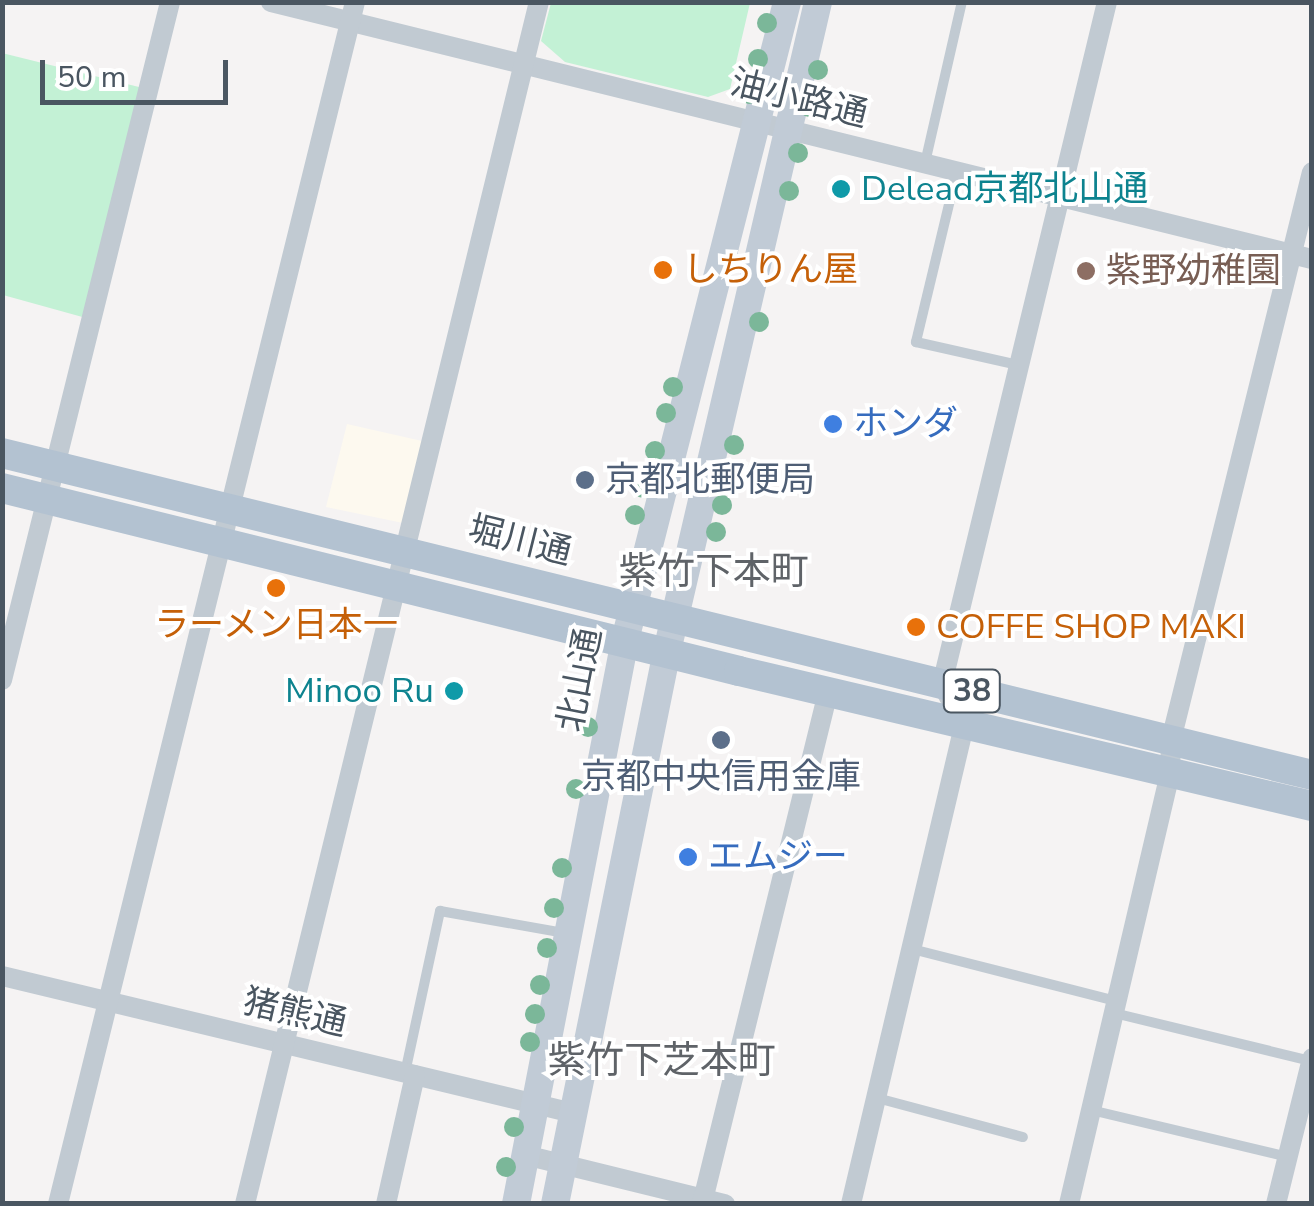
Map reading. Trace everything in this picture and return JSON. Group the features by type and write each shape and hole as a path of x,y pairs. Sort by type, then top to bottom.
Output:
{"main road":[{"name":"堀川通","path":"2,453 1312,774"},
{"name":"堀川通","path":"2,488 828,692 1312,806"}],"street":[{"path":"2,680 170,2"},
{"name":"油小路通","path":"271,2 353,12 524,64 1302,256"},
{"path":"245,1204 539,2"},
{"name":"北山通","path":"516,1204 625,640 786,2"},
{"path":"555,1204 674,618 818,2"},
{"path":"850,1204 964,724 942,684 1107,2"},
{"path":"58,1204 353,12"},
{"path":"1069,1204 1170,772 1171,740 1302,256 1312,172"},
{"path":"703,1201 828,692"},
{"path":"560,972 600,982"},
{"name":"猪熊通","path":"2,976 573,1114"},
{"path":"1276,1204 1311,1059"},
{"path":"386,1204 410,1074"},
{"path":"526,1155 725,1204"}],"lane":[{"path":"925,163 962,2"},
{"path":"957,171 916,342 1019,366"},
{"path":"410,1074 440,911 568,934"},
{"path":"911,949 1311,1059"},
{"path":"876,1098 1023,1137"},
{"path":"1091,1110 1288,1157"}],"shaded area":[{"path":"347,424 422,441 403,523 326,507"}],"green space":[{"path":"551,2 750,3 730,89 708,97 565,62 541,41"},
{"path":"2,53 143,88 86,318 3,295"}],"place":[{"name":"Delead京都北山通","path":"841,189"},
{"name":"しちりん屋","path":"663,270"},
{"name":"紫野幼稚園","path":"1086,271"},
{"name":"ホンダ","path":"833,424"},
{"name":"京都北郵便局","path":"585,480"},
{"name":"ラーメン日本一","path":"276,588"},
{"name":"COFFE SHOP MAKI","path":"916,627"},
{"name":"Minoo Ru","path":"454,691"},
{"name":"京都中央信用金庫","path":"721,740"},
{"name":"エムジー","path":"688,857"}],"district":[{"name":"紫竹下本町","path":"714,572"},
{"name":"紫竹下芝本町","path":"662,1061"}]}
